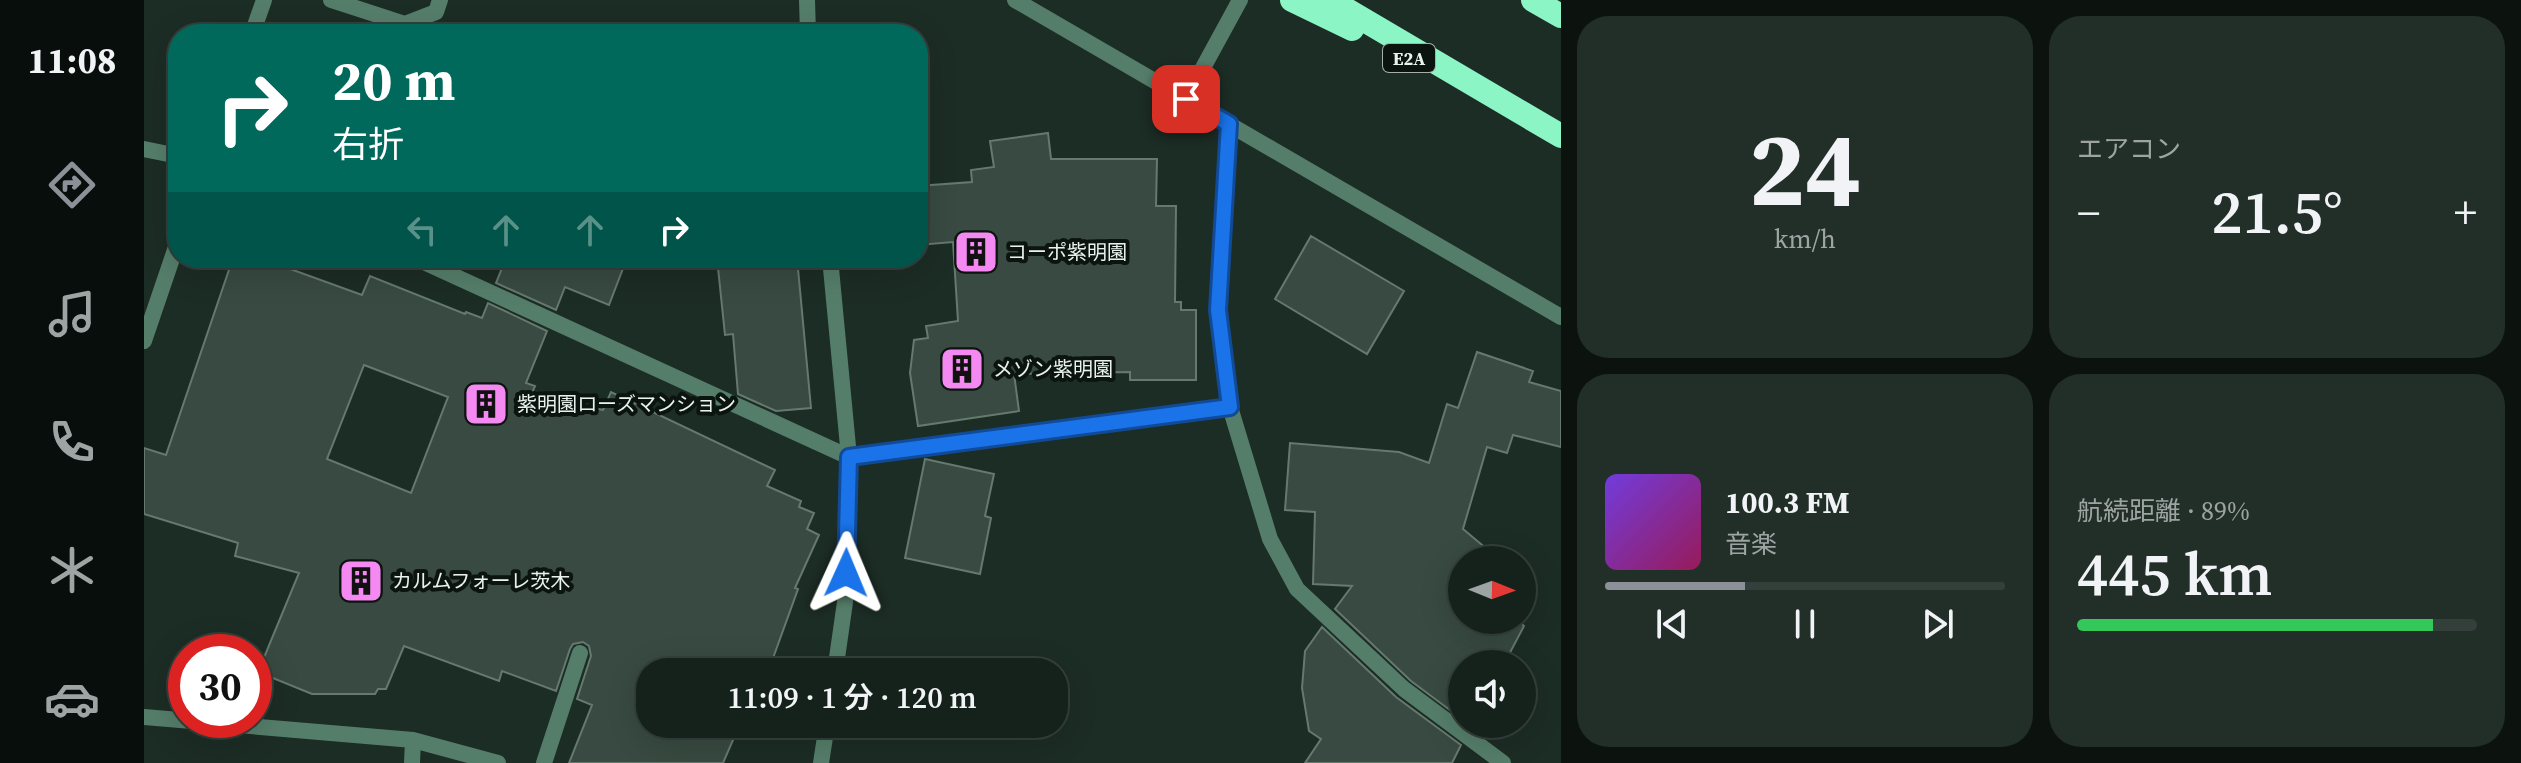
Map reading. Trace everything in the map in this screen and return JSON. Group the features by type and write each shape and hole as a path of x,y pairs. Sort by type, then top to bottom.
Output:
{"highway":[{"name":"E2A","path":"1292,0 1526,115"},
{"path":"1330,0 1561,136"},
{"path":"1533,0 1561,16"}],"street":[{"path":"256,24 264,0"},
{"path":"331,0 405,24 436,12 440,0"},
{"path":"807,0 808,24"},
{"path":"1015,0 1561,317"},
{"path":"1186,99 1240,0"},
{"path":"1229,124 1218,310 1230,407 1270,539 1297,589 1404,689 1503,763"},
{"path":"144,149 168,154"},
{"path":"144,341 169,268"},
{"path":"437,268 849,457 1230,407"},
{"path":"831,268 849,457 845,602 837,658"},
{"path":"544,763 580,653"},
{"path":"144,717 413,740 498,763"},
{"path":"821,763 825,738"},
{"path":"412,763 413,740"}],"building":[{"path":"1048,133 1051,159 1157,159 1156,206 1176,206 1175,302 1181,302 1181,310 1196,310 1196,380 1130,380 1130,372 1014,374 1019,411 918,426 910,373 914,340 928,338 926,326 958,321 953,242 928,244 928,185 972,182 971,170 994,167 990,141"},
{"path":"1311,236 1404,291 1367,354 1275,299"},
{"path":"230,268 288,268 362,295 370,276 482,318 488,303 547,331 526,383 535,386 532,393 603,410 611,392 775,470 767,486 801,501 799,507 814,513 807,529 819,535 795,588 798,589 773,658 636,658 636,738 734,738 723,763 569,763 592,705 577,699 591,656 589,646 583,642 573,644 570,649 556,691 502,671 499,681 404,646 386,689 378,689 375,694 312,694 272,678 272,638 299,573 235,556 238,543 144,514 144,448 166,455","holes":["364,365 448,397 411,493 327,459"]},
{"path":"502,268 623,268 609,305 565,287 556,310 496,283"},
{"path":"718,268 798,268 811,408 776,411 738,394 733,334 725,335"},
{"path":"1477,352 1533,371 1529,382 1561,391 1561,447 1513,435 1507,453 1487,447 1463,529 1483,546 1448,546 1448,634 1520,634 1511,650 1448,650 1448,709 1411,681 1335,609 1352,586 1313,584 1315,512 1285,510 1290,443 1399,452 1429,463 1447,404 1458,408"},
{"path":"925,459 994,474 985,516 991,518 980,574 905,558"},
{"path":"1322,627 1396,697 1461,745 1452,763 1305,763 1321,739 1309,731 1302,688 1305,651"}],"place":[{"name":"コーポ紫明園","path":"976,252"},
{"name":"メゾン紫明園","path":"962,369"},
{"name":"紫明園ローズマンション","path":"486,404"},
{"name":"カルムフォーレ茨木","path":"361,581"}],"route":[{"path":"846,573 849,457 1230,407 1218,310 1229,124 1186,99"}]}
